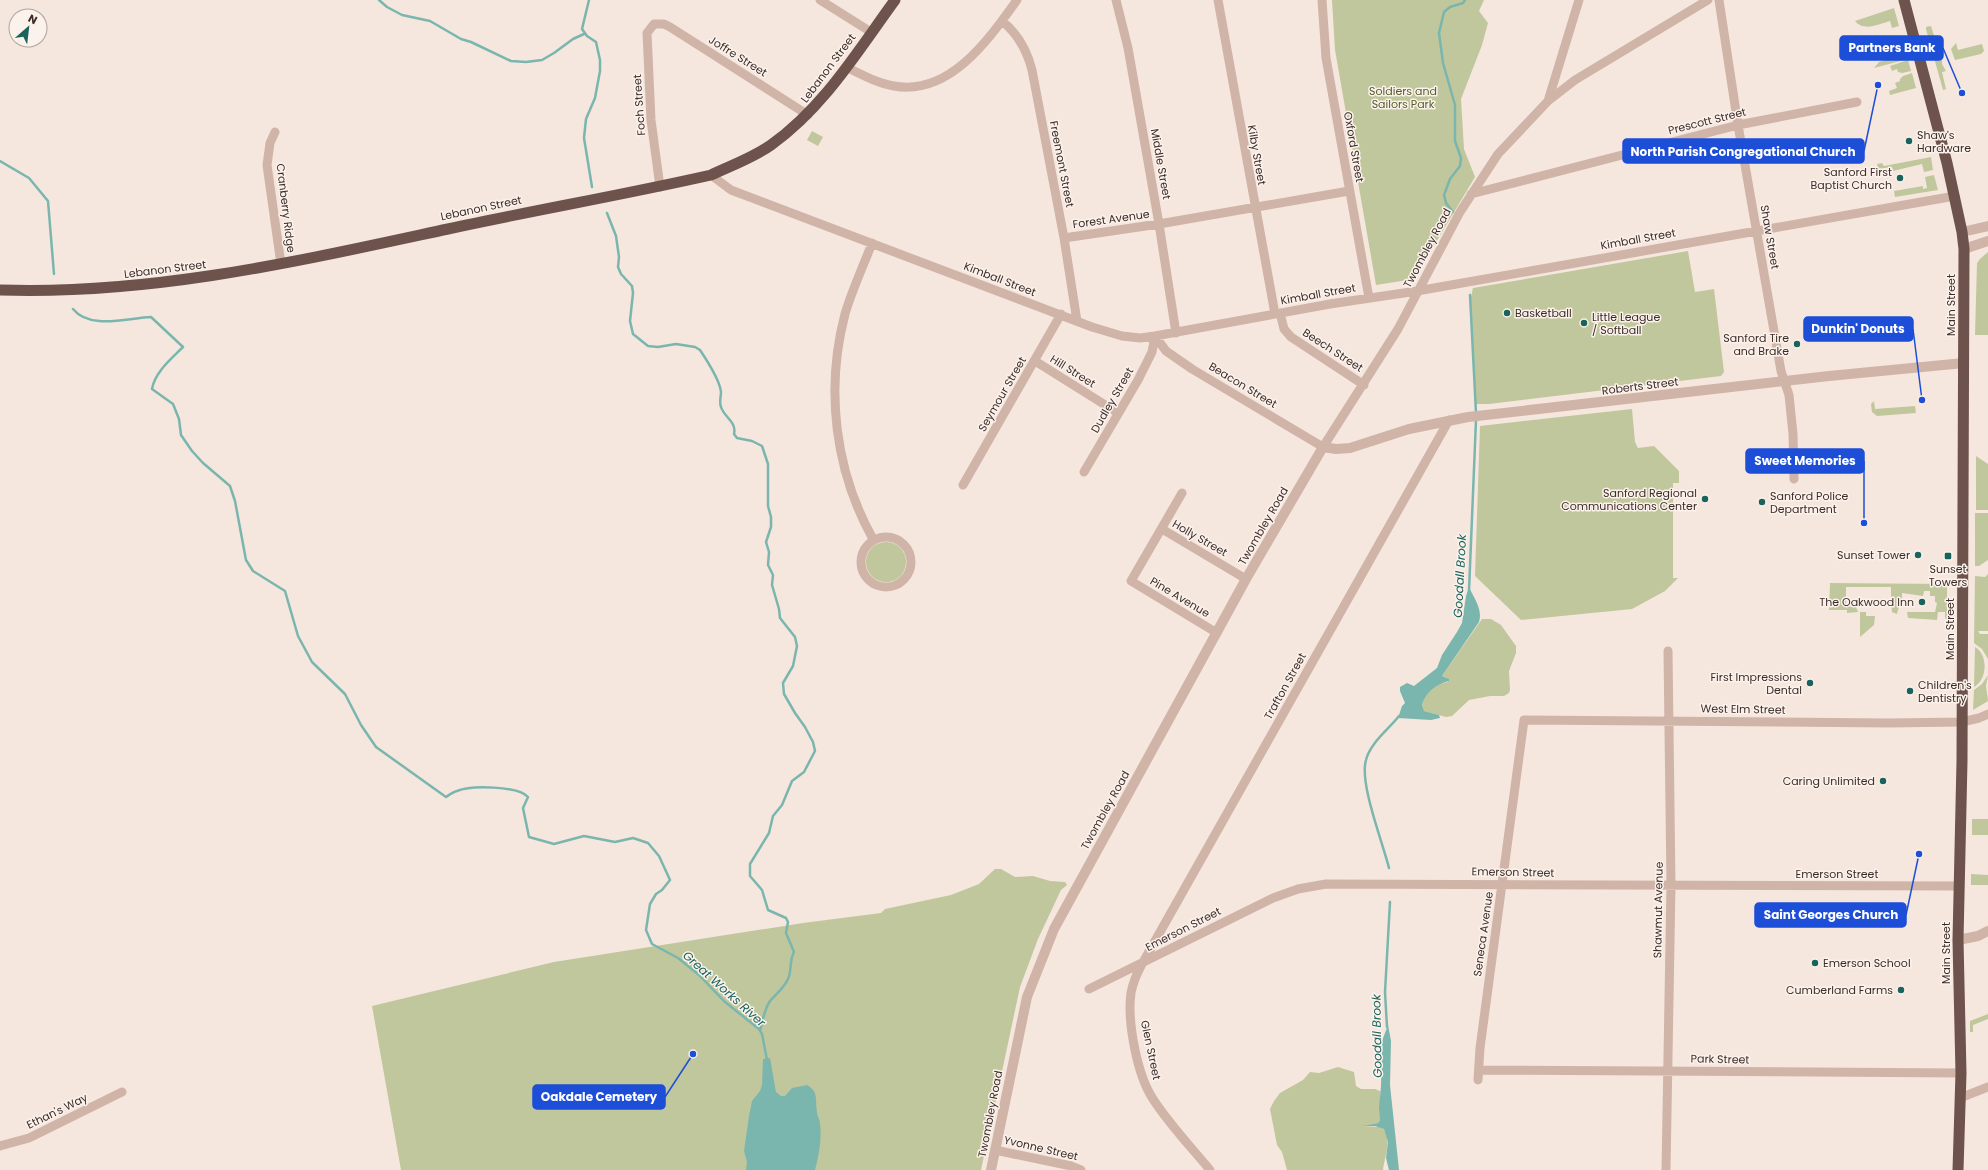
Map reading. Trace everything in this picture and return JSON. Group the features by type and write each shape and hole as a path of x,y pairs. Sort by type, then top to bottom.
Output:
{"highway":[{"name":"Lebanon Street","path":"0,290 70,290 130,287 196,279 281,264 547,208 711,176 769,146 808,114 825,96 895,0"},
{"name":"Main Street","path":"1904,0 1955,196 1964,248 1962,722 1958,940 1961,1072 1958,1170"}],"street":[{"path":"820,0 871,32"},
{"path":"846,67 873,81 896,86 912,86 929,82 951,72 970,59 1017,0"},
{"name":"Middle Street","path":"1116,0 1125,31 1159,224 1176,333"},
{"name":"Kilby Street","path":"1218,0 1254,208 1278,314"},
{"name":"Oxford Street","path":"1322,0 1326,58 1369,298"},
{"path":"1548,101 1579,0"},
{"name":"Twombley Road","path":"990,1170 1027,997 1048,941 1063,910 1246,579 1323,447 1398,329 1417,291 1471,194 1498,154 1548,101 1585,73 1708,0"},
{"name":"Shaw Street","path":"1720,0 1738,125 1784,381 1789,395 1793,434 1794,479"},
{"name":"Freemont Street","path":"1002,20 1018,36 1030,61 1064,238 1077,321"},
{"name":"Joffre Street","path":"654,24 664,24 670,27 808,114"},
{"name":"Foch Street","path":"654,24 647,33 651,120 660,187"},
{"name":"Prescott Street","path":"1471,194 1738,125 1857,102"},
{"name":"Cranberry Ridge","path":"275,132 270,143 267,165 281,264"},
{"name":"Kimball Street","path":"711,176 731,190 1077,321 1122,336 1140,338 1176,333 1955,196"},
{"name":"Forest Avenue","path":"1064,238 1159,224 1349,191"},
{"path":"1962,232 1988,226"},
{"path":"1964,248 1987,242"},
{"path":"872,243 845,314 836,365 835,401 840,448 847,476 859,512 873,539"},
{"name":"Seymour Street","path":"963,485 1035,361 1060,314"},
{"name":"Beech Street","path":"1278,314 1284,329 1291,337 1364,384"},
{"name":"Dudley Street","path":"1084,472 1152,352 1155,336"},
{"name":"Beacon Street","path":"1155,336 1166,351 1323,447"},
{"name":"Hill Street","path":"1035,361 1118,413"},
{"name":"Roberts Street","path":"1323,447 1336,449 1350,448 1409,429 1468,417 1784,381 1964,363"},
{"name":"Trafton Street","path":"1142,964 1449,420"},
{"path":"1162,529 1182,493"},
{"name":"Holly Street","path":"1162,529 1246,579"},
{"name":"Pine Avenue","path":"1162,529 1131,581 1217,633"},
{"path":"892,537 901,541 908,548 911,558 911,568 906,577 899,583 889,587 879,586 870,582 863,574 861,564 862,555 873,539 892,537"},
{"name":"Shawmut Avenue","path":"1666,1170 1670,885 1670,720 1668,651"},
{"name":"West Elm Street","path":"1524,720 1962,722 1980,718 1988,714"},
{"name":"Seneca Avenue","path":"1478,1080 1480,1048 1524,720"},
{"name":"Emerson Street","path":"1089,989 1273,898 1307,886 1336,883 1959,886"},
{"path":"1958,940 1978,936 1988,931"},
{"name":"Glen Street","path":"1142,964 1133,985 1131,1002 1135,1041 1144,1079 1157,1106 1210,1170"},
{"name":"Park Street","path":"1479,1070 1961,1072"},
{"path":"1960,1098 1988,1087"},
{"name":"Ethan's Way","path":"0,1146 29,1138 122,1092"},
{"name":"Yvonne Street","path":"995,1150 1081,1170"}],"green space":[{"name":"Soldiers and Sailors Park","path":"1332,0 1484,0 1479,11 1488,23 1482,45 1461,99 1464,149 1475,177 1414,279 1376,285 1335,50"},
{"path":"1894,8 1899,26 1892,28 1890,21 1867,27 1855,21"},
{"path":"1931,26 1938,48 1942,48 1942,64 1946,71 1942,72 1946,89 1943,90 1926,29 1926,27"},
{"path":"1956,43 1958,50 1982,44 1984,51 1981,54 1955,60 1951,49"},
{"path":"1906,54 1908,59 1874,68 1879,62"},
{"path":"1908,60 1911,71 1902,73 1898,72 1897,69 1892,71 1890,66"},
{"path":"1912,73 1916,88 1890,95 1889,91 1897,88 1895,83 1900,81 1903,76"},
{"path":"812,131 823,137 818,146 807,140"},
{"path":"1931,157 1933,170 1924,172 1922,164 1893,171 1892,167 1878,169 1877,164 1882,163 1884,166"},
{"path":"1934,175 1938,190 1895,197 1894,191 1923,186 1923,189 1927,188 1925,177"},
{"path":"1688,251 1695,292 1714,289 1724,372 1721,376 1489,404 1476,404 1470,301 1473,288"},
{"path":"1988,252 1988,335 1975,335 1977,263"},
{"path":"1874,401 1875,409 1915,406 1916,413 1877,416 1872,412 1871,404"},
{"path":"1632,409 1635,442 1638,448 1654,446 1679,471 1679,483 1673,483 1673,578 1678,578 1665,591 1632,609 1521,620 1475,576 1480,426"},
{"path":"1976,456 1988,464 1988,510 1976,510"},
{"path":"1975,513 1988,513 1988,560 1979,566 1975,566"},
{"path":"890,542 897,545 903,551 906,562 905,570 897,579 890,582 882,582 875,579 867,570 866,558 869,551 878,543"},
{"path":"1988,574 1988,631 1978,631 1980,634 1988,634 1988,659 1982,649 1974,643 1975,576 1985,577"},
{"path":"1830,583 1947,584 1947,620 1945,618 1945,612 1938,612 1937,620 1908,618 1907,612 1935,612 1937,603 1935,602 1935,596 1930,596 1930,591 1924,591 1923,596 1902,593 1902,606 1899,606 1897,614 1892,612 1891,603 1870,602 1870,600 1891,601 1891,587 1846,587 1846,606 1856,607 1858,612 1847,613 1847,610 1829,610"},
{"path":"1860,612 1866,612 1866,616 1875,616 1874,625 1860,637"},
{"path":"1482,619 1491,619 1501,625 1516,646 1516,653 1509,671 1509,693 1504,696 1490,696 1469,700 1452,716 1446,717 1424,711 1422,706 1425,696 1433,688 1448,682 1447,678 1442,676"},
{"path":"1975,647 1982,655 1985,667 1982,678 1974,687"},
{"path":"1988,675 1986,686 1988,701 1973,710 1974,690 1982,684"},
{"path":"1972,819 1988,819 1988,835 1972,835"},
{"path":"995,869 1001,869 1015,877 1033,876 1050,881 1065,882 1067,885 1061,890 1038,939 1020,987 981,1170 401,1170 372,1006 554,962 803,923 881,913 885,909 951,895 979,884"},
{"path":"1971,874 1988,875 1988,885 1971,885"},
{"path":"1988,1014 1988,1019 1973,1025 1973,1032 1970,1032 1970,1021"},
{"path":"1338,1067 1354,1072 1356,1086 1361,1089 1375,1089 1380,1091 1380,1120 1378,1123 1364,1126 1381,1127 1387,1135 1388,1141 1383,1170 1287,1170 1282,1152 1277,1145 1270,1109 1280,1093 1303,1080 1310,1072 1319,1073"}],"water":[{"path":"1469,587 1479,609 1479,622 1442,676 1449,679 1449,681 1432,689 1426,696 1422,705 1424,711 1439,715 1440,718 1431,720 1398,718 1402,706 1405,703 1400,687 1407,683 1414,686 1437,668 1442,655 1462,623 1466,596"},
{"path":"1388,1025 1391,1041 1390,1085 1399,1170 1389,1170 1386,1158 1388,1142 1384,1129 1375,1126 1363,1126 1378,1123 1380,1120 1379,1107 1382,1041"},
{"path":"770,1058 776,1092 781,1096 785,1096 792,1088 807,1085 815,1093 821,1135 815,1170 746,1170 747,1162 744,1151 752,1101 760,1091 762,1085 763,1059"}],"waterway":[{"path":"379,0 387,7 402,15 430,21 461,39 471,42 511,61 526,62 542,60 573,39 584,34"},
{"path":"589,0 582,29 587,36 596,42 600,60 600,71 595,98 586,119 584,138 592,187"},
{"name":"Goodall Brook","path":"1453,212 1446,203 1444,195 1450,179 1460,166 1461,158 1455,141 1455,105 1443,63 1439,33 1444,12 1450,7 1463,3 1465,0"},
{"name":"Great Works River","path":"0,161 29,178 48,201 54,274"},
{"path":"607,213 616,236 619,257 618,267 621,274 632,286 633,293 630,321 633,334 648,346 658,347 676,344 695,347 700,350 718,382 721,392 720,405 734,426 734,434 737,438 752,441 762,446 768,464 768,506 771,517 771,527 766,542 769,552 768,565 773,575 772,585 780,618 795,637 797,646 793,666 783,683 784,694 805,727 813,742 815,751 804,772 792,781 782,805 773,816 769,833 750,864 750,876 762,890 768,910 786,918 788,922 786,933 794,952 788,979 768,1004 760,1031"},
{"name":"Goodall Brook","path":"1470,295 1476,413"},
{"name":"Great Works River","path":"73,309 80,315 99,321 151,317 183,347 160,371 156,377 152,389 173,404 179,419 181,435 192,451 203,463 230,486 235,501 246,560 253,571 285,591 298,636 312,662 345,694 361,725 376,747 446,797 454,792 464,789 483,787 505,789 523,793 528,797 523,808 529,837 554,844 584,836 615,842 633,838 648,843 659,856 670,880 662,890 656,894 650,904 646,930 652,944 678,958 699,975 725,1002 759,1029 762,1034 767,1060"},
{"name":"Goodall Brook","path":"1469,591 1476,420"},
{"name":"Goodall Brook","path":"1389,868 1369,798 1365,770 1366,760 1371,748 1399,716"},
{"name":"Goodall Brook","path":"1387,1027 1385,992 1390,902"}],"place":[{"name":"North Parish Congregational Church","path":"1878,85"},
{"name":"Partners Bank","path":"1962,93"},
{"name":"Shaw's Hardware","path":"1909,141"},
{"name":"Sanford First Baptist Church","path":"1900,178"},
{"name":"Basketball","path":"1507,313"},
{"name":"Little League / Softball","path":"1584,323"},
{"name":"Sanford Tire and Brake","path":"1797,344"},
{"name":"Dunkin' Donuts","path":"1922,400"},
{"name":"Sanford Regional Communications Center","path":"1705,499"},
{"name":"Sanford Police Department","path":"1762,502"},
{"name":"Sweet Memories","path":"1864,523"},
{"name":"Sunset Tower","path":"1918,555"},
{"name":"Sunset Towers","path":"1948,556"},
{"name":"The Oakwood Inn","path":"1922,602"},
{"name":"First Impressions Dental","path":"1810,683"},
{"name":"Children's Dentistry","path":"1910,691"},
{"name":"Caring Unlimited","path":"1883,781"},
{"name":"Saint Georges Church","path":"1919,854"},
{"name":"Emerson School","path":"1815,963"},
{"name":"Cumberland Farms","path":"1901,990"},
{"name":"Oakdale Cemetery","path":"693,1054"}]}
